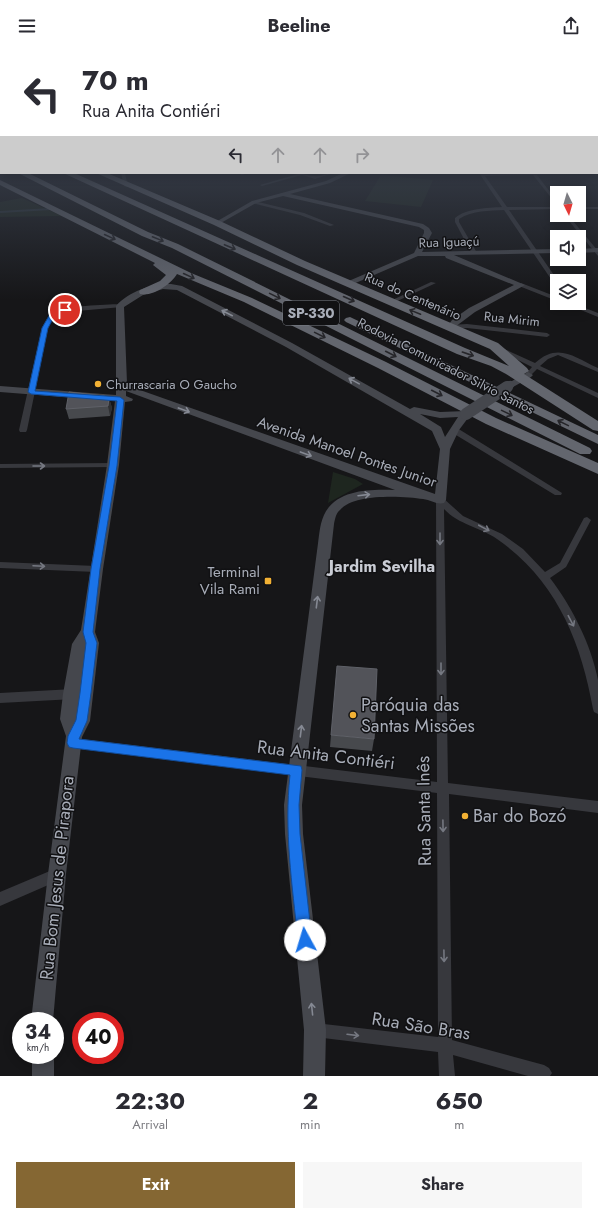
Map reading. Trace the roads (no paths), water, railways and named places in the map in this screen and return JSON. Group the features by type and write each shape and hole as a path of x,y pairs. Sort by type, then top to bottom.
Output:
{"highway":[{"path":"42,204 187,275 248,300 382,365 491,421 598,469"},
{"name":"Rodovia Comunicador Silvio Santos","path":"84,204 145,234 175,246 598,458"},
{"name":"Rodovia Comunicador Silvio Santos","path":"105,204 598,440"},
{"path":"134,204 432,338 510,371 529,373 598,421"},
{"name":"Rua do Centenário","path":"170,204 217,223 273,250 494,346 529,373"},
{"path":"148,210 203,227 217,223"},
{"path":"208,237 210,232 217,231 273,250"},
{"path":"142,252 144,258 169,270 172,274 164,283 144,292"},
{"path":"432,338 456,340 460,336 451,327"},
{"path":"529,373 598,427"}],"street":[{"path":"217,223 251,204"},
{"path":"261,204 302,214 332,225"},
{"path":"325,204 421,225 427,229 428,233 417,254"},
{"path":"502,204 550,274"},
{"path":"472,264 465,258 474,253 457,222 457,218 460,215 475,210 550,208"},
{"path":"586,208 598,208"},
{"path":"572,222 597,252"},
{"name":"Rua Iguaçú","path":"348,283 417,254 550,251"},
{"path":"586,251 597,252"},
{"path":"442,253 550,296"},
{"path":"391,302 433,283"},
{"path":"451,327 456,320 521,284"},
{"path":"23,430 45,328 52,316 58,312 73,308 120,306 144,292 163,286 179,288 400,406 436,429 445,450"},
{"path":"534,289 550,288"},
{"name":"Rua Bom Jesus de Pirapora","path":"43,1012 73,739 68,719 78,694 92,643 88,632 96,569 113,466 122,384 120,306"},
{"path":"585,310 598,315"},
{"name":"Rua Mirim","path":"451,327 467,326 547,335"},
{"path":"445,450 454,430 466,414 529,373 548,355 559,353 598,370"},
{"path":"510,371 512,378 510,384"},
{"path":"529,373 598,396"},
{"name":"Avenida Manoel Pontes Junior","path":"122,384 136,392 163,402 421,495 440,500 456,515 499,536 526,558 545,577 561,601 576,630 596,681 598,709"},
{"path":"0,389 120,400 143,399 163,402"},
{"path":"400,406 440,415 466,414"},
{"path":"454,430 558,493"},
{"name":"Rua Santa Inês","path":"445,450 440,500 445,1045 447,1076"},
{"path":"0,466 113,466"},
{"path":"314,1076 315,1030 294,834 293,805 323,551 330,514 339,502 348,498 389,493 421,495"},
{"path":"545,577 563,565 587,520"},
{"path":"0,565 96,569"},
{"path":"0,698 78,694"},
{"name":"Rua Anita Contiéri","path":"73,739 297,770 598,807"},
{"path":"0,899 57,874"},
{"name":"Rua São Bras","path":"315,1030 445,1045 544,1073"},
{"path":"43,1064 43,1076"}],"waterway":[{"path":"0,212 51,209"}],"place":[{"name":"Churrascaria O Gaucho","path":"98,384"},
{"name":"Terminal Vila Rami","path":"268,581"},
{"name":"Paróquia das Santas Missões","path":"353,715"},
{"name":"Bar do Bozó","path":"465,816"}],"district":[{"name":"Jardim Sevilha","path":"382,566"}]}
